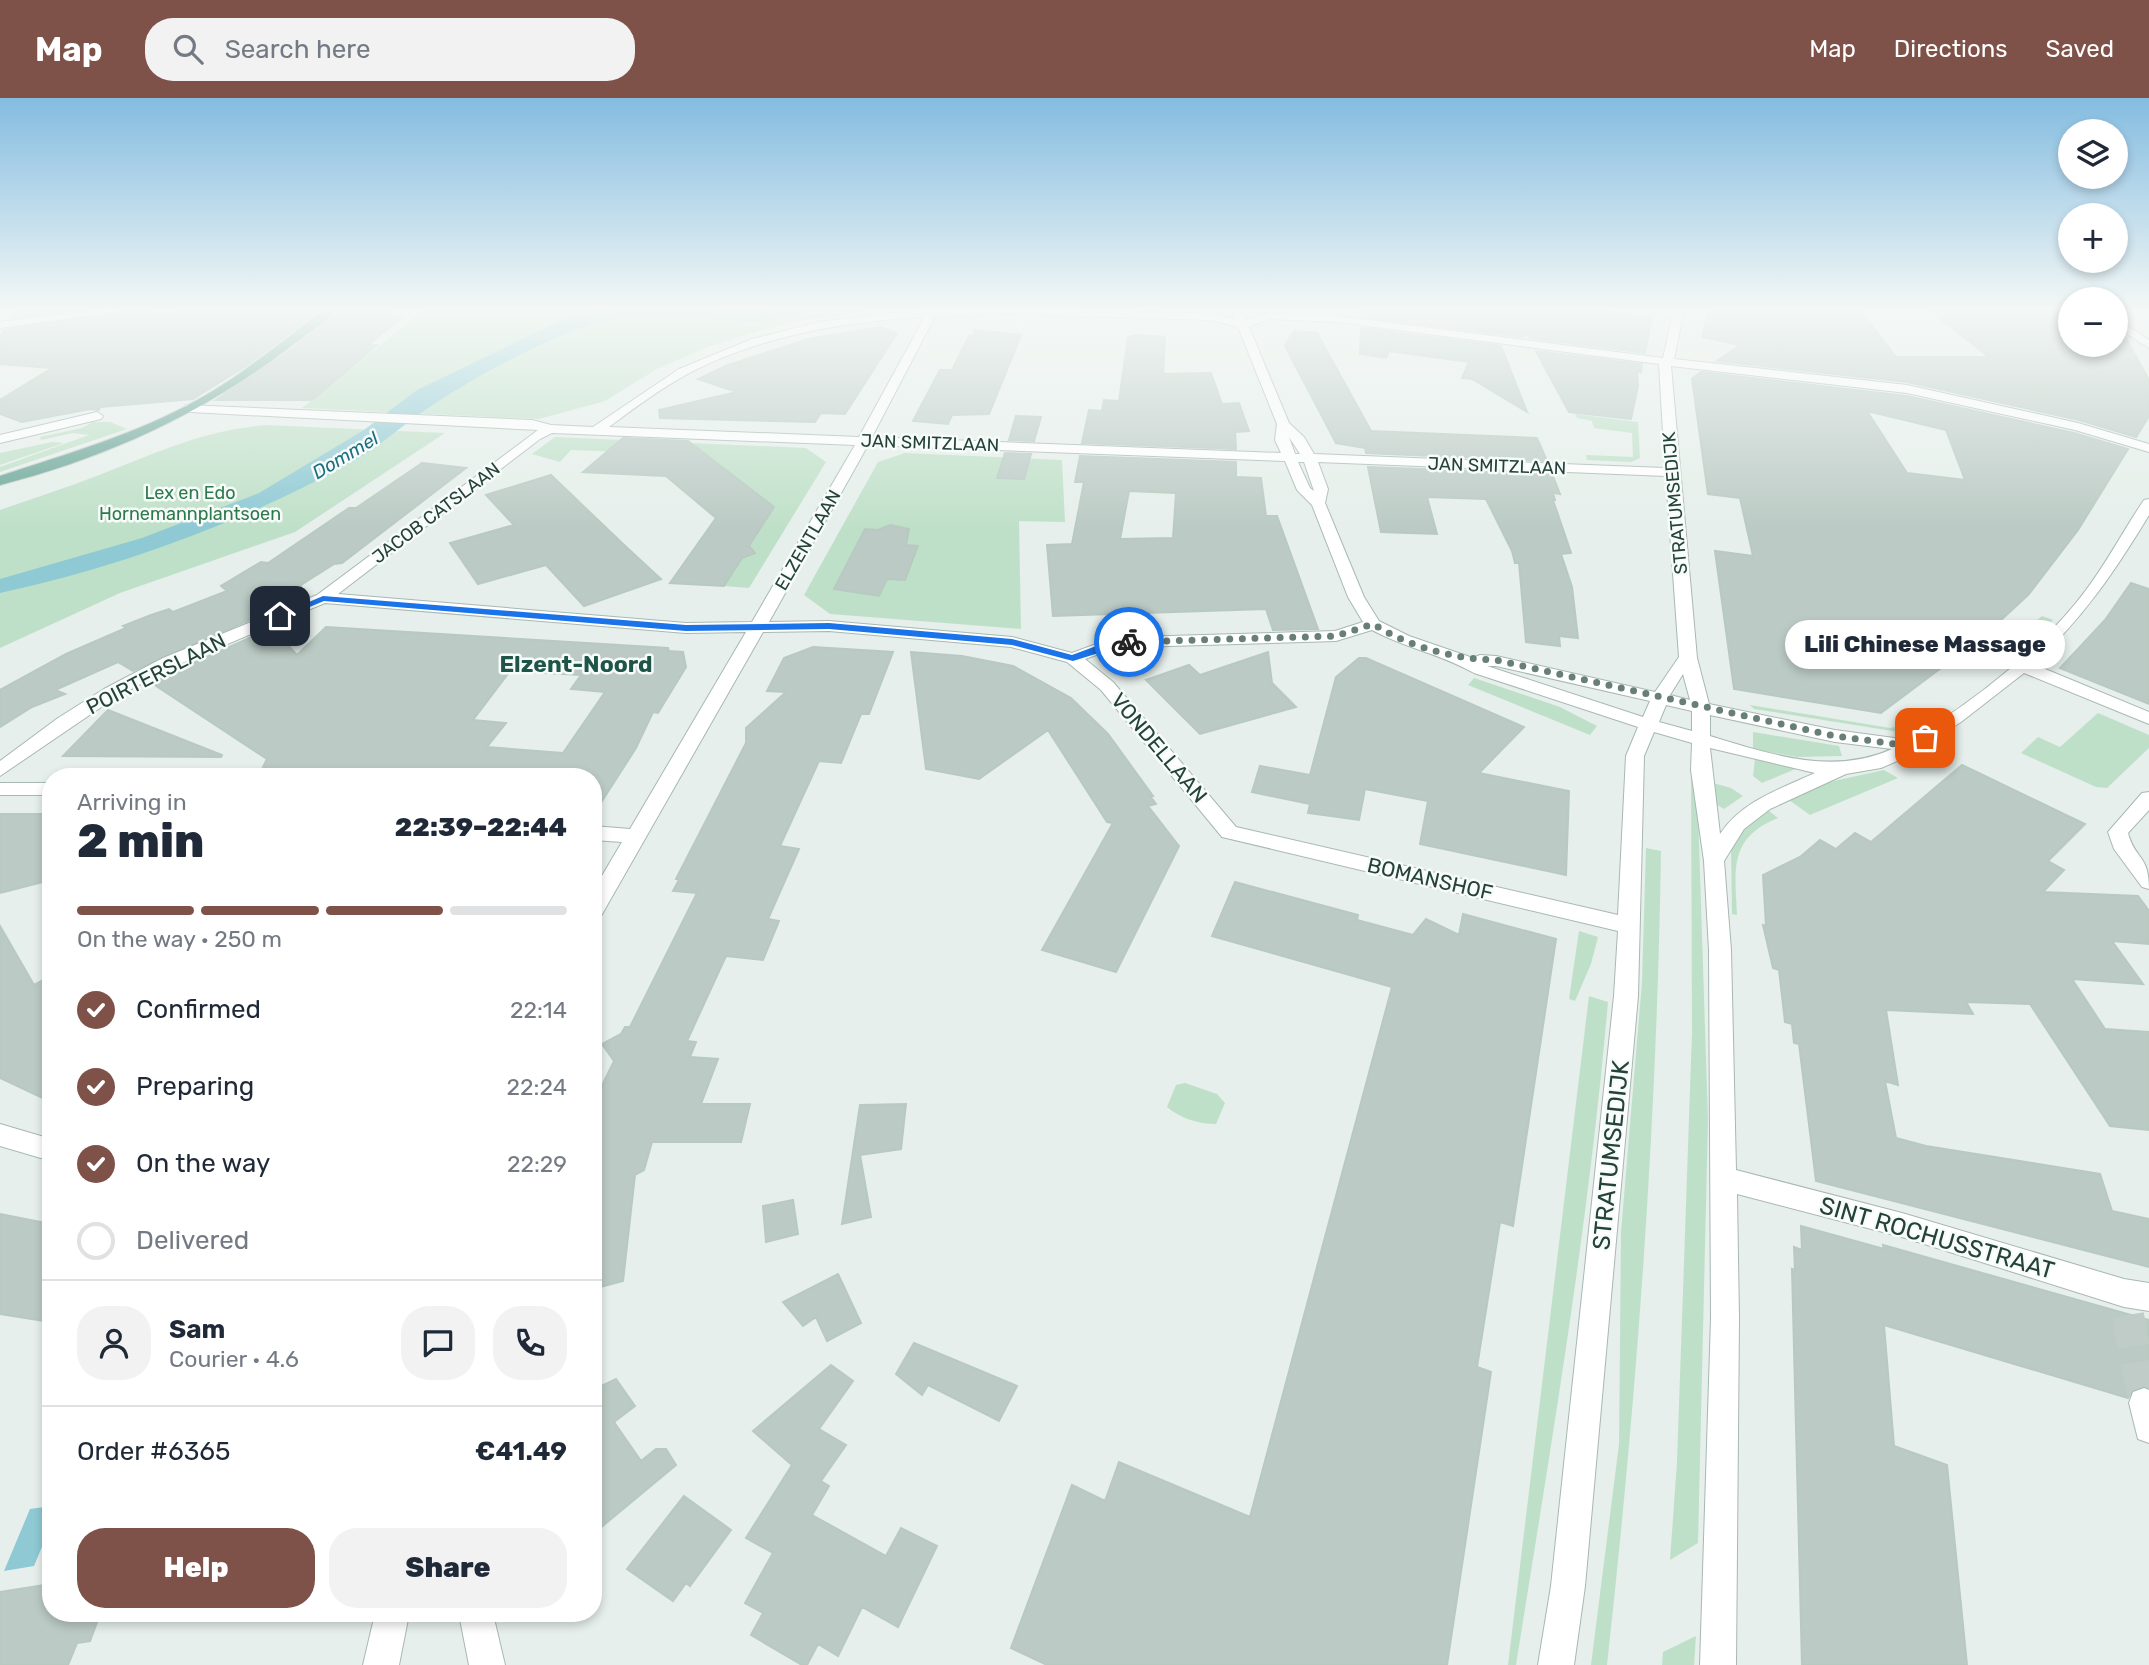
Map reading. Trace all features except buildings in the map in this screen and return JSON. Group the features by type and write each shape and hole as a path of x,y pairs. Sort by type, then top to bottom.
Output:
{"main road":[{"path":"0,481 120,441 223,395 233,383"},
{"path":"0,492 133,446 172,428 197,408"}],"street":[{"path":"598,429 662,383"},
{"name":"ELZENTLAAN","path":"602,895 865,441 895,383"},
{"path":"1267,383 1283,424 1299,440 1310,459 1321,489 1318,503"},
{"name":"STRATUMSEDIJK","path":"1666,383 1688,658 1701,708 1703,784 1714,861 1720,950 1725,1179 1718,1665"},
{"path":"1854,383 1907,389 2078,427 2149,447"},
{"name":"JAN SMITZLAAN","path":"197,408 532,424 550,429 1672,472"},
{"path":"0,439 97,416"},
{"path":"1283,424 1284,458 1304,490 1318,503 1356,597 1373,624 1403,640 1462,659 1480,669 1647,725 1771,758 1843,768 1874,764 1939,730 2058,633 2086,601 2149,503"},
{"name":"JACOB CATSLAAN","path":"323,598 536,436 550,429"},
{"name":"VONDELLAAN","path":"323,598 686,628 829,626 1012,642 1073,658 1107,686 1229,832"},
{"name":"POIRTERSLAAN","path":"0,770 64,722 122,687 169,662 323,598"},
{"path":"1073,658 1107,645 1336,636 1373,624"},
{"name":"STRATUMSEDIJK","path":"1556,1665 1568,1586 1619,1075 1631,926 1635,757 1660,698 1677,670 1688,658"},
{"path":"1462,659 1496,660 1835,736 1910,746"},
{"path":"2020,665 2149,718"},
{"path":"1714,861 1737,824 1763,804 1843,768"},
{"path":"0,789 42,789"},
{"path":"2149,798 2118,832 2121,844 2149,882"},
{"name":"BOMANSHOF","path":"1229,832 1631,926"},
{"path":"602,834 638,837"},
{"path":"0,1135 42,1147"},
{"name":"SINT ROCHUSSTRAAT","path":"1725,1179 1902,1225 2134,1302"},
{"path":"381,1665 390,1622"},
{"path":"478,1622 487,1665"}],"green space":[{"path":"333,383 634,383 605,401 539,419 302,408"},
{"path":"1575,414 1638,422 1640,458 1631,462 1587,460 1586,455 1633,457 1632,433 1594,428 1592,421 1577,418"},
{"path":"93,422 110,422 127,429 0,472 0,467 89,435 73,433 41,440 40,437 82,428"},
{"name":"Lex en Edo Hornemannplantsoen","path":"266,425 445,433 295,532 120,593 0,648 0,510 182,443 223,432"},
{"path":"555,437 806,448 826,462 749,588 724,586 766,521 761,498 718,464 682,454 571,450 560,462 532,454"},
{"path":"52,442 64,443 0,465 0,453"},
{"path":"905,453 1062,460 1065,522 1019,521 1021,629 830,614 804,595 878,462"},
{"path":"2042,616 2053,620 2011,656 2000,652"},
{"path":"1474,678 1560,707 1597,726 1590,735 1468,685"},
{"path":"1750,705 1890,728 1905,725 1924,712 1935,717 1916,730 1899,732 1754,709"},
{"path":"2098,713 2149,735 2149,748 2107,788 2096,787 2021,753 2038,737 2060,747"},
{"path":"1753,732 1839,746 1842,756 1797,757 1758,750 1753,748"},
{"path":"1755,759 1798,768 1762,783 1753,776"},
{"path":"1884,770 1898,778 1810,815 1789,800 1820,784"},
{"path":"1691,778 1697,780 1708,1120 1698,1543 1670,1560 1677,1462 1692,1032"},
{"path":"1713,783 1731,788 1743,796 1724,809 1714,803"},
{"path":"1768,810 1778,818 1750,835 1738,857 1737,915 1732,914 1731,849 1739,831"},
{"path":"1646,848 1661,851 1655,1055 1644,1258 1628,1462 1607,1665 1591,1665 1619,1444 1621,1232 1642,982"},
{"path":"1579,931 1598,937 1591,964 1575,1001 1569,999"},
{"path":"1589,996 1608,1002 1591,1168 1516,1665 1508,1665"},
{"path":"1185,1083 1217,1094 1225,1103 1216,1124 1190,1120 1167,1107 1176,1085"},
{"path":"1696,1636 1694,1665 1662,1665 1663,1652"}],"water":[{"name":"Dommel","path":"431,383 468,383 425,410 362,456 268,504 136,556 0,593 0,579 142,538 259,493 364,430 417,390"},
{"path":"42,1507 42,1547 34,1566 4,1571 30,1509"}],"tunnel":[{"path":"2128,1315 2144,1403"}],"way so far":[{"path":"1129,642 1336,636 1373,624 1403,640 1462,659 1496,660 1835,736 1910,746 1925,738"}],"place":[{"name":"Lili Chinese Massage","path":"1925,738"}],"district":[{"name":"Elzent-Noord","path":"576,664"}],"route":[{"path":"280,616 323,598 686,628 829,626 1012,642 1073,658 1107,645 1129,642"}]}
